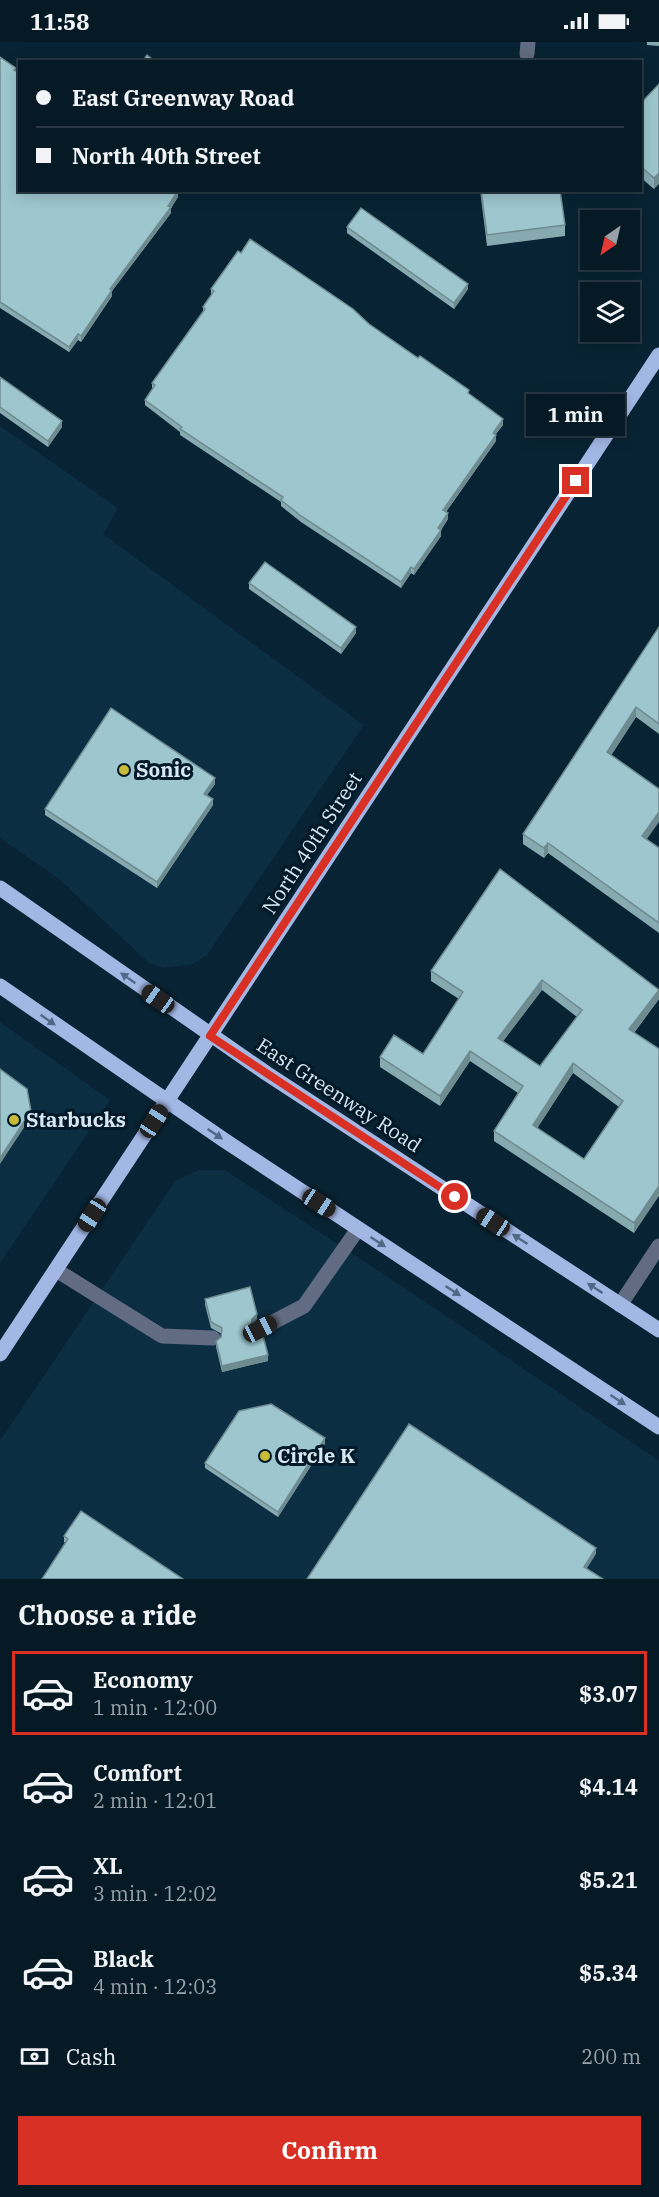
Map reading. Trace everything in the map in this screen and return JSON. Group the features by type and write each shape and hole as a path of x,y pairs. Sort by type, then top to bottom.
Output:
{"main road":[{"name":"North 40th Street","path":"0,1354 659,355"},
{"name":"East Greenway Road","path":"0,888 210,1036 659,1330"},
{"path":"0,986 167,1101 659,1427"}],"lane":[{"path":"260,1329 304,1306 358,1228"},
{"path":"620,1305 659,1246"},
{"path":"56,1270 162,1336 213,1338"}],"shaded area":[{"path":"0,426 118,508 103,534 364,725 207,955 193,964 163,968 149,963 58,878 0,838"},
{"path":"0,1022 110,1100 0,1263"},
{"path":"199,1170 225,1170 433,1307 659,1461 659,1579 0,1579 0,1441 175,1181"}],"building":[{"path":"147,55 153,60 143,60"},
{"path":"0,57 18,72 18,192 177,192 168,206 171,207 110,289 112,290 81,336 78,334 69,347 0,302"},
{"path":"659,84 659,173 654,178 642,168 642,102"},
{"path":"481,192 560,192 565,225 487,235"},
{"path":"361,208 468,284 454,303 347,227"},
{"path":"250,239 353,309 369,324 418,358 420,356 469,390 468,393 503,419 493,433 496,435 443,510 448,513 438,528 441,530 414,569 411,567 401,582 301,516 281,500 283,497 180,429 182,427 145,400 155,385 152,383 205,309 203,307 214,291 211,289 238,251 241,253"},
{"path":"0,377 62,421 48,441 0,407"},
{"path":"265,562 356,627 341,648 249,583"},
{"path":"659,627 659,724 636,707 607,752 659,789 659,812 642,836 659,848 659,923 548,843 544,848 523,834"},
{"path":"111,708 215,778 204,794 213,799 157,882 45,809"},
{"path":"500,869 659,990 629,1029 659,1049 659,1186 634,1223 494,1131 523,1086 470,1051 440,1096 380,1057 394,1035 423,1054 463,992 431,971","holes":["542,980 582,1010 540,1066 498,1038","573,1063 623,1101 584,1159 533,1125"]},
{"name":"Starbucks","path":"0,1069 27,1089 31,1111 0,1158"},
{"path":"250,1287 257,1314 252,1319 251,1327 255,1332 262,1332 268,1355 222,1366 216,1341 221,1337 222,1328 211,1322 205,1299"},
{"name":"Circle K","path":"271,1404 325,1438 278,1512 205,1463 239,1411"},
{"path":"409,1424 596,1548 584,1567 603,1579 307,1579"},
{"path":"81,1511 183,1579 42,1579 68,1539 64,1536"}],"place":[{"name":"Sonic","path":"124,770"},
{"name":"Starbucks","path":"14,1120"},
{"name":"Circle K","path":"265,1456"}],"route":[{"path":"455,1197 210,1036 576,481"}]}
